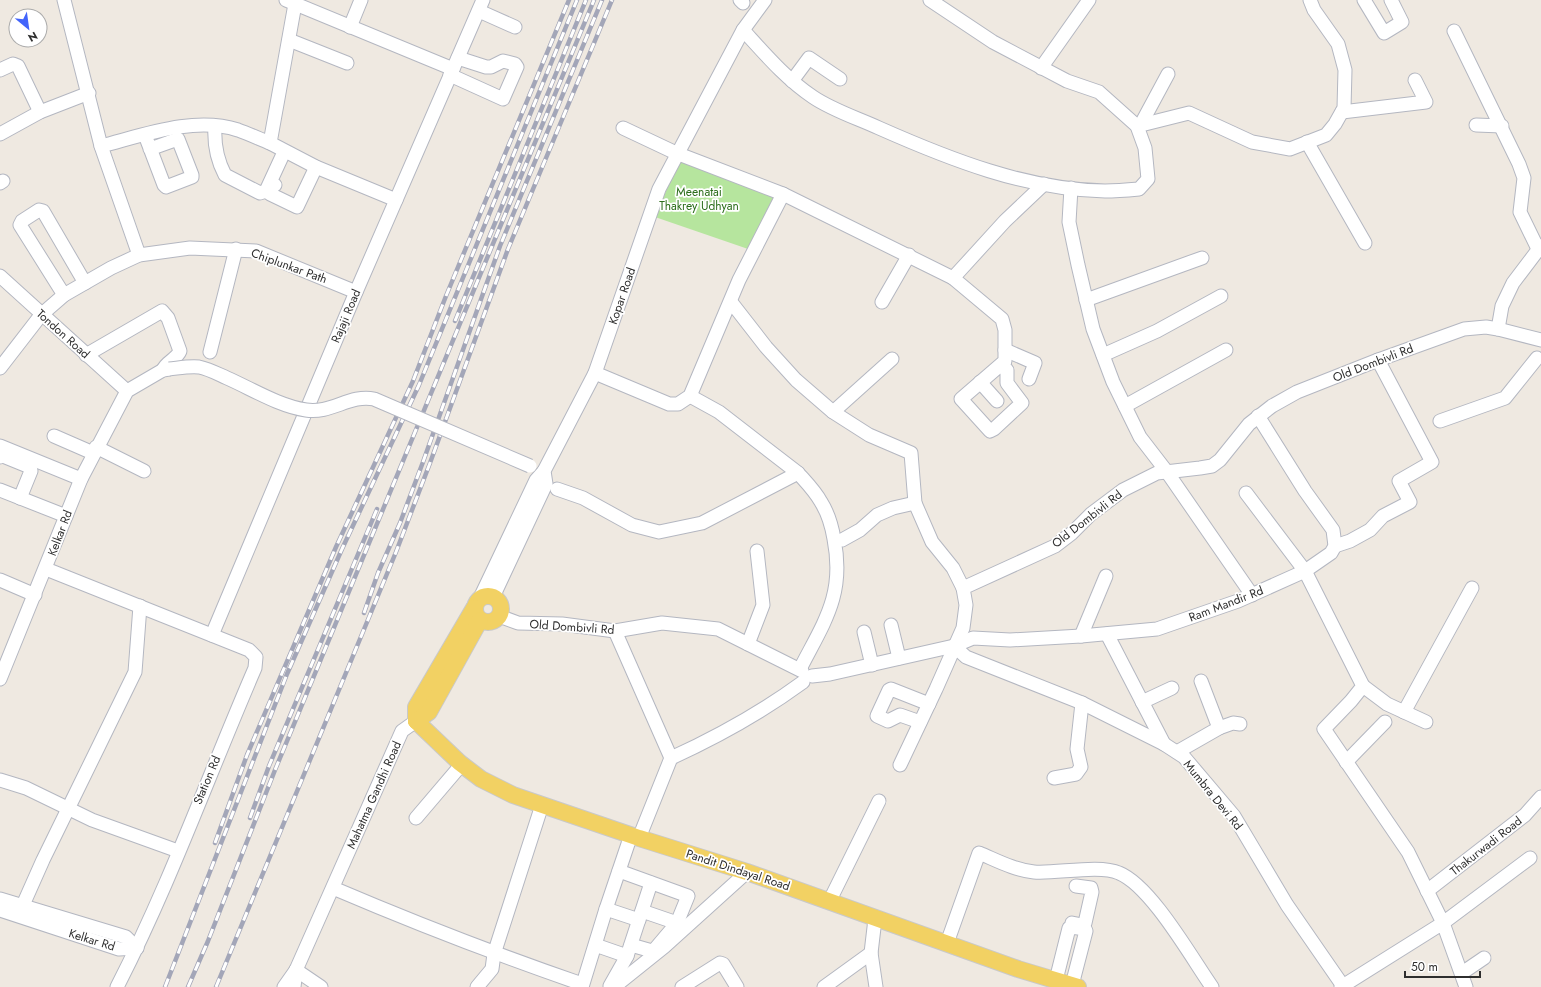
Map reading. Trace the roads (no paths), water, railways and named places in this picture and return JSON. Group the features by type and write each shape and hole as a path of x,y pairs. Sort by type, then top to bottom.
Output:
{"main road":[{"path":"482,606 488,622 499,616"},
{"name":"Mahatma Gandhi Road","path":"416,721 428,712 482,606"},
{"name":"Pandit Dindayal Road","path":"416,721 462,764 482,779 513,795 635,837 747,872 875,919 947,943 1050,982 1075,986"}],"street":[{"path":"64,0 102,146 139,255"},
{"path":"350,27 361,0"},
{"name":"Kopar Road","path":"482,606 546,484 544,471 595,373 659,189 676,153 743,30 765,0"},
{"path":"743,30 780,71 813,97 908,141 981,168 1044,184 1105,191 1139,189 1148,179 1145,148 1139,126 1099,92 1068,81 993,42 930,0"},
{"path":"1041,68 1089,0"},
{"path":"1139,126 1189,113 1252,142 1290,149 1326,135 1335,124 1344,108 1345,70 1338,44 1314,10 1310,0"},
{"path":"1364,0 1384,32 1402,22 1391,0"},
{"path":"270,143 289,40 290,2 453,67"},
{"path":"481,5 515,27"},
{"name":"Rajaji Road","path":"212,635 356,292 481,5"},
{"path":"1454,31 1520,164 1524,178 1520,212 1539,248 1513,284 1502,306 1498,329"},
{"path":"289,40 348,63"},
{"path":"792,80 809,58 840,79"},
{"path":"0,70 13,64 18,66 40,112"},
{"path":"1139,126 1168,74"},
{"path":"1342,112 1426,102 1415,80"},
{"path":"0,134 40,112 89,94"},
{"path":"102,146 145,135 199,125 238,130 270,143 316,166 396,200"},
{"path":"1476,125 1502,126"},
{"path":"215,126 216,150 224,175 260,193 266,191 288,153"},
{"path":"623,128 676,153 783,194 953,278 1002,319 1005,330 1005,361 961,399 990,431 992,431 1022,403 1007,384 1007,370 1002,365"},
{"path":"145,135 150,148"},
{"path":"1307,142 1365,243"},
{"path":"288,153 277,184 273,185 270,194 294,207 299,206 316,166"},
{"path":"953,278 1005,221 1044,184"},
{"path":"1071,188 1069,222 1093,329 1125,406 1140,437 1167,472 1252,594"},
{"path":"595,373 669,404 678,404 690,396 739,280 783,194"},
{"path":"64,295 20,225 22,221 39,210 44,211 85,283"},
{"name":"Chiplunkar Path","path":"0,368 42,315 64,295 111,268 139,255 190,248 256,251 356,292"},
{"path":"210,352 236,249"},
{"path":"882,302 909,256"},
{"path":"1086,300 1202,258"},
{"name":"Tondon Road","path":"0,276 127,391"},
{"path":"1103,355 1157,331 1221,296"},
{"path":"731,302 766,347 796,380 833,412 869,435 908,450 911,453 915,504 932,542 953,568 963,588 966,605 963,628 917,721 900,765"},
{"path":"86,355 162,311 168,318 180,351 179,354 165,365 166,370"},
{"name":"Old Dombivli Rd","path":"963,588 1055,546 1072,533 1091,514 1123,490 1158,473 1212,466 1220,460 1258,416 1298,392 1378,360 1464,329 1486,327 1498,329 1541,342"},
{"path":"1440,421 1505,398 1539,357 1541,342"},
{"path":"1005,350 1035,363 1030,379"},
{"path":"1125,406 1226,350"},
{"path":"833,412 892,359"},
{"path":"1258,416 1305,491 1333,530 1335,546 1370,530 1383,516 1410,502 1399,481 1432,462 1378,360"},
{"path":"127,391 166,370 185,367 208,370 292,407 307,410 319,411 361,398 374,399 544,471"},
{"path":"980,382 997,401"},
{"name":"Kelkar Rd","path":"0,679 3,662 35,595 81,479 127,391"},
{"path":"584,986 635,837 671,758 712,739 778,701 804,674 834,598 838,571 831,524 822,502 798,473 719,412 690,396"},
{"path":"54,436 129,460 144,471"},
{"path":"0,446 81,479"},
{"path":"0,457 4,456 30,467 31,471 20,498"},
{"path":"557,489 583,498 632,525 659,532 702,523 798,473"},
{"path":"0,490 66,516"},
{"path":"1246,493 1305,571 1363,686 1387,704 1426,722"},
{"path":"842,540 860,530 877,515 893,508 915,504"},
{"name":"Ram Mandir Rd","path":"804,674 830,674 954,646 973,638 1010,640 1081,636 1156,629 1252,594 1305,571 1332,553 1335,546"},
{"path":"748,644 763,604 757,551"},
{"path":"46,569 212,635"},
{"path":"1081,636 1106,576"},
{"path":"0,580 35,595"},
{"path":"1404,712 1472,588"},
{"path":"23,905 68,807 135,672 140,606"},
{"name":"Old Dombivli Rd","path":"499,616 518,623 562,624 615,631 662,623 718,629 804,674"},
{"path":"891,625 899,658"},
{"path":"615,631 671,758"},
{"path":"864,632 872,664"},
{"path":"1107,634 1164,744"},
{"name":"Station Rd","path":"116,987 136,948 255,668 256,657 249,650 212,635"},
{"name":"Mumbra Devi Rd","path":"954,646 966,657 1082,703 1164,744 1184,757 1234,816 1287,905 1342,986"},
{"path":"1201,681 1219,728"},
{"path":"1363,686 1324,729 1408,852 1443,923 1466,987"},
{"path":"917,721 900,715 888,721 878,716 891,688 926,703"},
{"path":"1142,702 1172,688"},
{"path":"1054,778 1076,774 1081,767 1077,750 1082,703"},
{"name":"Mahatma Gandhi Road","path":"294,987 296,970 402,731 416,721"},
{"path":"1346,762 1385,722"},
{"path":"1177,752 1219,728 1233,723 1240,724"},
{"path":"416,818 462,764"},
{"path":"0,780 26,788 68,807 92,820 178,851"},
{"name":"Thakurwadi Road","path":"1428,891 1526,815 1541,797"},
{"path":"829,902 880,801"},
{"path":"477,987 492,969 494,954 542,805"},
{"path":"947,943 979,853 1011,867 1034,872 1086,870 1117,872 1147,893 1212,987"},
{"path":"1342,986 1443,923 1530,858"},
{"path":"1068,922 1082,925 1086,921 1092,890 1091,888 1080,886 1086,870"},
{"path":"614,987 664,947 747,872"},
{"path":"601,947 629,951 654,950 677,923 688,896 622,873"},
{"path":"609,987 629,951 652,883"},
{"path":"333,888 398,916 467,941 494,954 584,986"},
{"name":"Kelkar Rd","path":"0,899 126,937 136,948"},
{"name":"Kelkar Rd","path":"0,910 119,949 136,948"},
{"path":"584,986 601,947 609,910"},
{"path":"609,910 677,923"},
{"path":"875,919 871,952 876,987"},
{"path":"1050,982 1069,928 1085,929 1086,931 1075,986"},
{"path":"824,987 871,952"},
{"path":"1462,973 1484,958"},
{"path":"682,987 720,963 723,964 737,987"},
{"path":"284,987 296,970 321,987"}],"railway":[{"path":"215,843 247,755 336,547 413,381 446,296 569,0"},
{"path":"165,987 287,674 342,549 419,385 577,0"},
{"path":"455,321 586,0"},
{"path":"188,987 208,941 275,770 594,0"},
{"path":"364,613 378,573 400,523 423,462 500,246 602,0"},
{"path":"216,987 396,552 508,249 612,0"},
{"path":"250,818 269,766 377,509"}],"park label":[{"name":"Meenatai Thakrey Udhyan","path":"699,199"}]}
